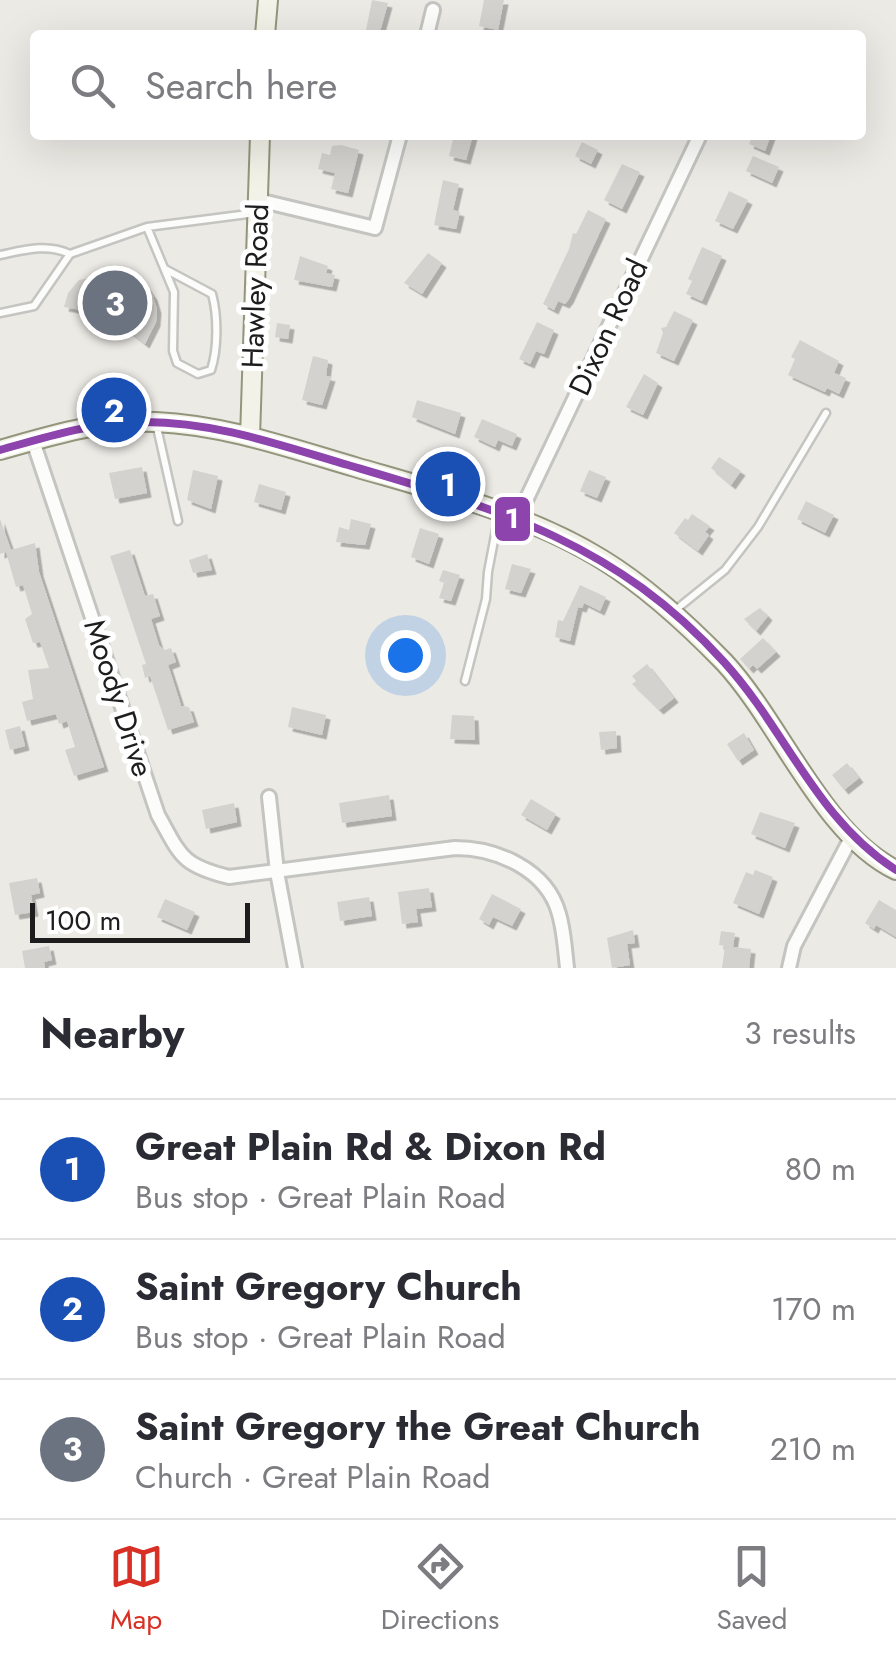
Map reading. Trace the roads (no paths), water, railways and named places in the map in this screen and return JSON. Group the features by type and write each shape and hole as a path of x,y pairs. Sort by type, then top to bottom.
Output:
{"street":[{"path":"265,30 268,0"},
{"path":"427,30 433,10"},
{"name":"Hawley Road","path":"250,438 260,140"},
{"path":"258,206 375,228 399,140"},
{"name":"Dixon Road","path":"508,516 697,140"},
{"path":"0,450 106,425 156,422 250,438 508,516 599,557 672,613 739,680 851,838 879,862 896,870"},
{"name":"Moody Drive","path":"34,440 158,815 181,856 198,869 229,877 455,848 482,848 518,864 541,881 559,911 568,968"},
{"path":"269,796 277,872 295,968"},
{"path":"789,968 794,946 851,838"}],"lane":[{"path":"0,313 34,306 70,254 147,227 258,206"},
{"path":"147,227 174,292 173,351 177,364 198,374 211,370 212,294 165,269"},
{"path":"0,255 44,247 70,254"},
{"path":"672,613 725,570 758,527 826,413"},
{"path":"156,422 178,520"},
{"path":"465,681 486,599 488,572 508,516"}],"place":[{"name":"Saint Gregory the Great Church","path":"115,303"},
{"name":"Saint Gregory Church","path":"114,410"},
{"name":"Great Plain Rd & Dixon Rd","path":"448,484"}]}
